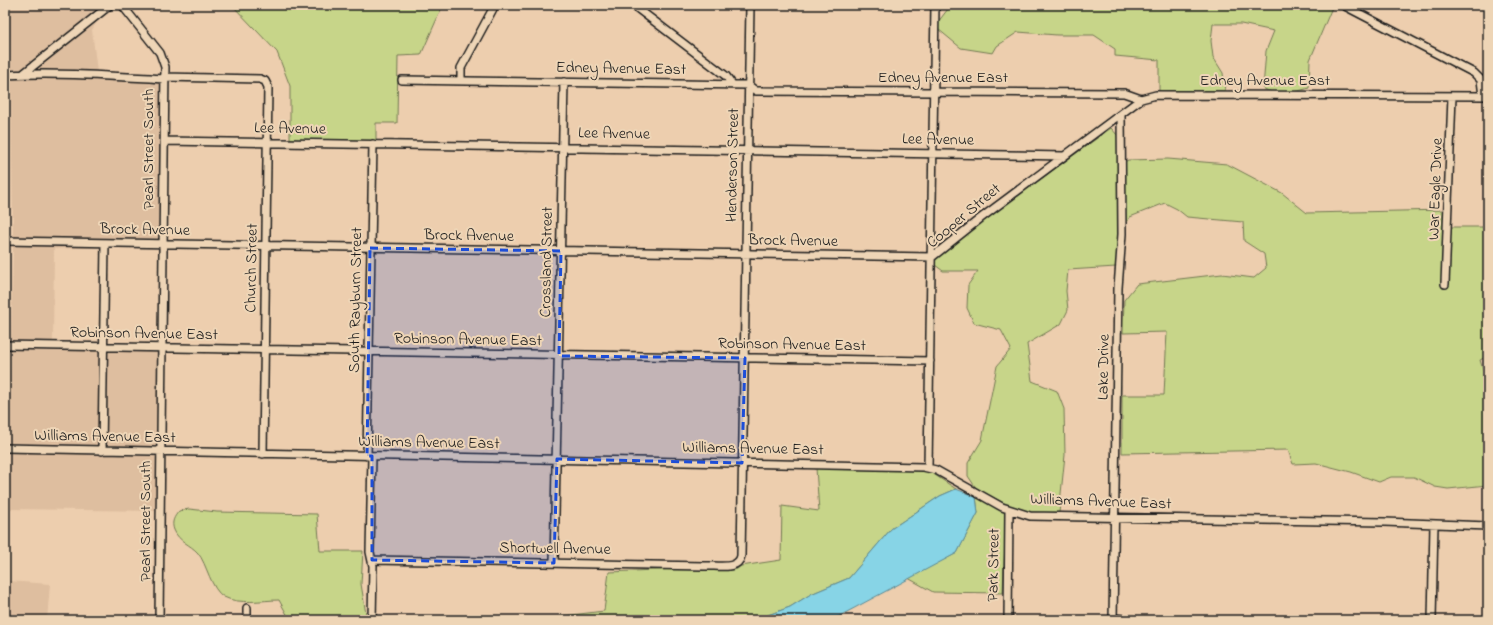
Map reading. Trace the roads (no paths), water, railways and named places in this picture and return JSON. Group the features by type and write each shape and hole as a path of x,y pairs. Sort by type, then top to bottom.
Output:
{"street":[{"path":"23,74 110,5"},
{"name":"Pearl Street South","path":"122,5 160,53 165,67 159,620"},
{"path":"461,81 461,68 495,5"},
{"path":"634,5 726,76 732,84"},
{"name":"Henderson Street","path":"737,564 741,556 750,5"},
{"path":"932,257 932,154 935,5"},
{"path":"1343,5 1474,73 1481,80 1486,96"},
{"path":"5,76 23,74 76,74 164,78"},
{"name":"Church Street","path":"164,78 260,79 267,84 269,90 263,454"},
{"name":"Edney Avenue East","path":"402,80 748,84 756,91 1124,93 1141,99 1156,94 1486,96"},
{"name":"Crossland Street","path":"554,563 564,82"},
{"name":"War Eagle Drive","path":"1446,284 1452,96"},
{"name":"Cooper Street","path":"928,467 932,257 981,218 1141,99"},
{"name":"Lake Drive","path":"1113,619 1114,517 1118,389 1118,288 1122,234 1121,114"},
{"name":"Lee Avenue","path":"164,141 1064,156"},
{"name":"South Rayburn Street","path":"372,620 368,352 373,144"},
{"name":"Brock Avenue","path":"5,241 746,255 932,257"},
{"path":"102,451 105,243"},
{"name":"Robinson Avenue East","path":"5,345 559,356 930,361"},
{"name":"Williams Avenue East","path":"5,448 928,467 1009,510 1038,516 1488,526"},
{"name":"Park Street","path":"1008,620 1009,510"},
{"path":"1432,620 1434,524"},
{"name":"Shortwell Avenue","path":"372,560 704,566 737,564"},
{"path":"247,608 247,620"},
{"path":"1113,619 1134,620"}],"water":[{"path":"956,489 976,497 978,513 957,553 832,620 763,620 768,615 790,607 811,594 849,578 891,529 940,496"}]}
